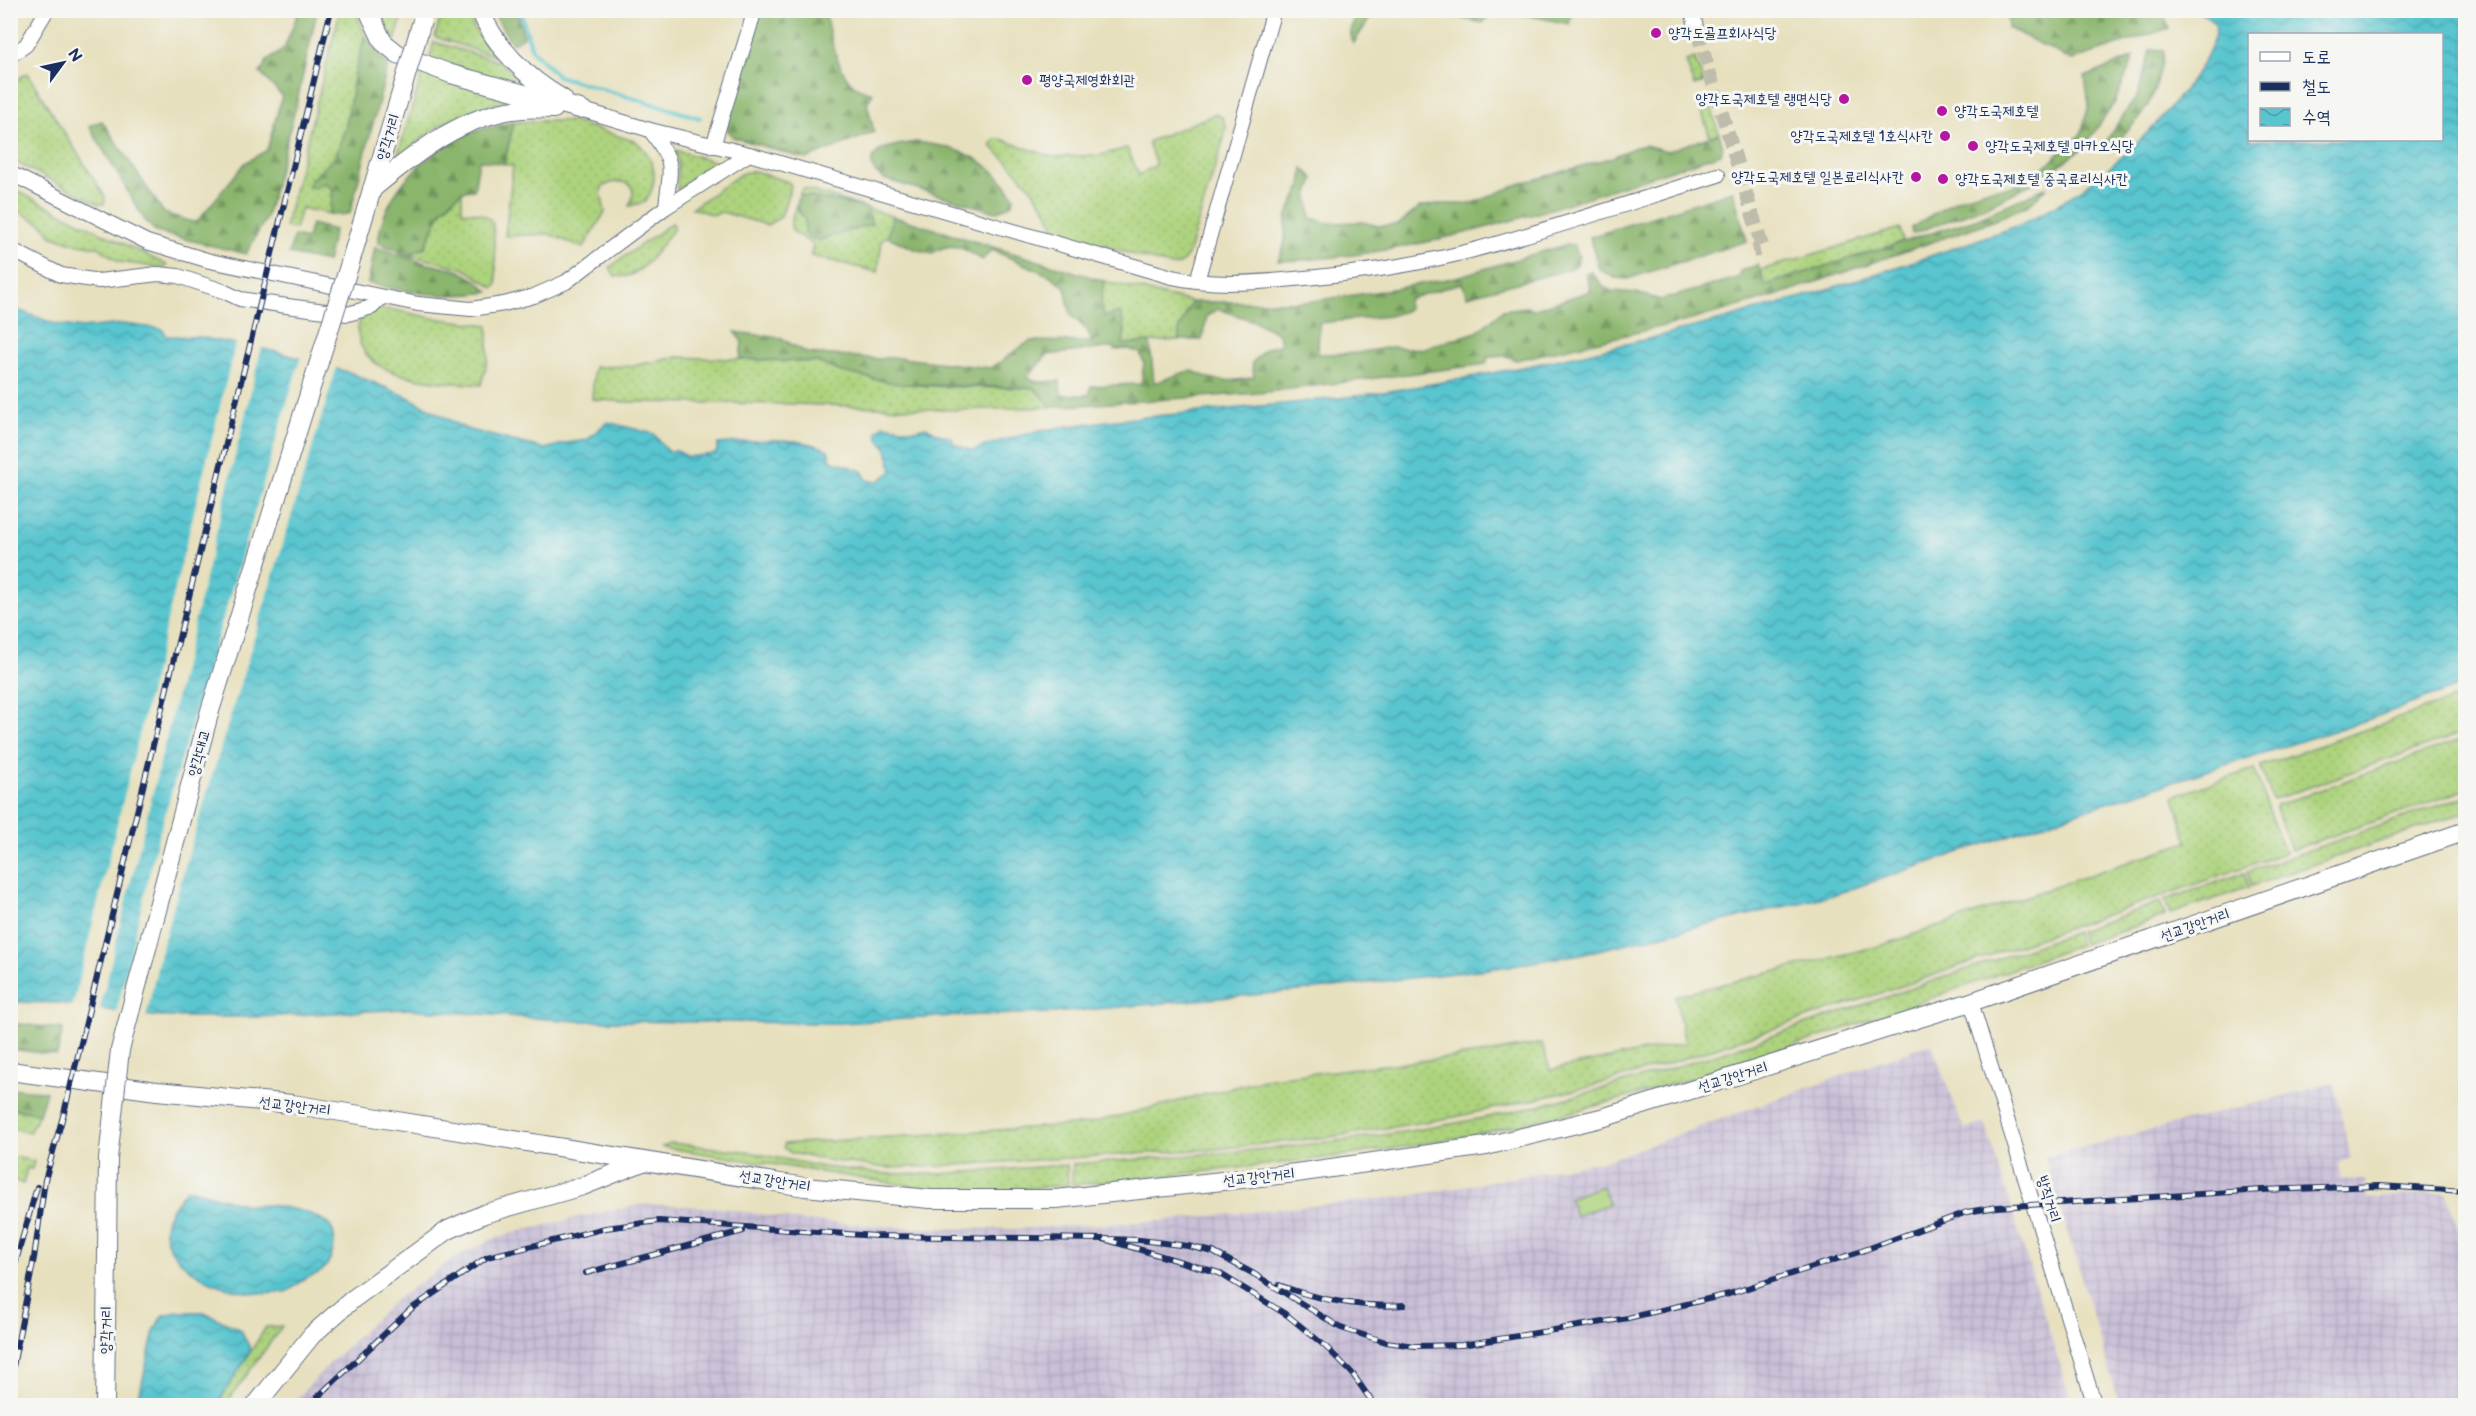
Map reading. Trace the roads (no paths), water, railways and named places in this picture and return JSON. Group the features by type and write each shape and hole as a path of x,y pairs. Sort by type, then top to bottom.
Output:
{"main road":[{"path":"368,10 383,42 398,54 451,74 580,109"},
{"path":"480,10 497,41 522,70 547,90 580,109"},
{"name":"양각거리","path":"350,263 424,16"},
{"path":"372,189 446,134 474,121 521,109 580,109"},
{"name":"양각대교","path":"107,1254 108,1159 120,1050 209,714 350,263"},
{"name":"선교강안거리","path":"10,1071 157,1091 292,1104 805,1187 930,1199 1056,1198 1296,1173 1486,1146 1605,1117 1971,1002 2466,831"},
{"path":"255,1406 312,1335 353,1299 448,1230 484,1214 583,1186 644,1162"},
{"name":"양각거리","path":"105,1406 107,1254"}],"street":[{"path":"10,56 26,45 47,10"},
{"path":"713,146 755,10"},
{"path":"1197,281 1274,10"},
{"path":"1692,10 1697,31"},
{"path":"580,109 650,130 749,154 1036,236 1172,278 1197,281 1239,283 1329,276 1432,260 1529,234 1718,175"},
{"path":"650,130 669,159 671,175 666,207"},
{"path":"10,172 147,242 210,261 418,304 471,309 534,296 566,282 666,207 749,154"},
{"path":"10,249 61,275 99,280 158,274 178,276 240,299 348,314 372,307 382,297"},
{"name":"방직거리","path":"1971,1002 2095,1406"}],"water":[{"path":"2198,11 2465,11 2465,684 2370,719 2100,805 1833,895 1581,954 1496,968 1308,990 1052,1013 840,1023 576,1021 406,1009 259,1017 160,1017 57,1003 11,1002 10,307 55,324 82,328 123,324 162,329 167,336 199,337 278,352 351,373 410,398 466,429 545,449 587,440 607,422 654,434 668,452 676,450 687,457 716,454 718,444 759,440 802,442 828,450 831,460 862,471 867,480 877,482 892,471 887,449 878,438 877,431 884,425 914,430 926,427 952,438 954,444 972,451 1014,437 1080,425 1320,400 1438,383 1499,372 1679,331 1798,298 1959,246 2014,227 2041,214 2083,188 2122,157 2158,122 2194,77 2211,47 2216,26 2211,19"},
{"path":"187,1189 241,1204 283,1207 315,1216 328,1224 334,1234 334,1247 330,1260 321,1272 284,1292 240,1291 211,1282 186,1266 169,1247 166,1238 166,1221 169,1213"},
{"path":"177,1312 204,1312 241,1330 251,1350 217,1405 137,1405 154,1331 162,1316"}],"waterway":[{"path":"520,10 532,50 558,76 700,118"}],"tunnel":[{"path":"1697,31 1763,249 1753,251"}],"railway":[{"path":"10,1382 34,1258 45,1180 65,1109 331,10"},
{"path":"1104,1239 1140,1240 1188,1246 1213,1252 1254,1274 1341,1328 1386,1342 1415,1346 1462,1345 1628,1318 1729,1294 1859,1252 1967,1212 1997,1207 2262,1190 2379,1186 2466,1191"},
{"path":"10,1282 37,1187"},
{"path":"308,1406 411,1309 487,1257 606,1228 659,1221 876,1236 1104,1239 1219,1273 1287,1315 1325,1346 1352,1373 1375,1406"},
{"path":"586,1273 743,1231"},
{"path":"1279,1285 1340,1302 1404,1305"}],"place":[{"name":"양각도골프회사식당","path":"1656,33"},
{"name":"평양국제영화회관","path":"1027,80"},
{"name":"양각도국제호텔 랭면식당","path":"1844,99"},
{"name":"양각도국제호텔","path":"1942,111"},
{"name":"양각도국제호텔 1호식사칸","path":"1945,136"},
{"name":"양각도국제호텔 마카오식당","path":"1973,146"},
{"name":"양각도국제호텔 일본료리식사칸","path":"1916,177"},
{"name":"양각도국제호텔 중국료리식사칸","path":"1943,179"}]}
